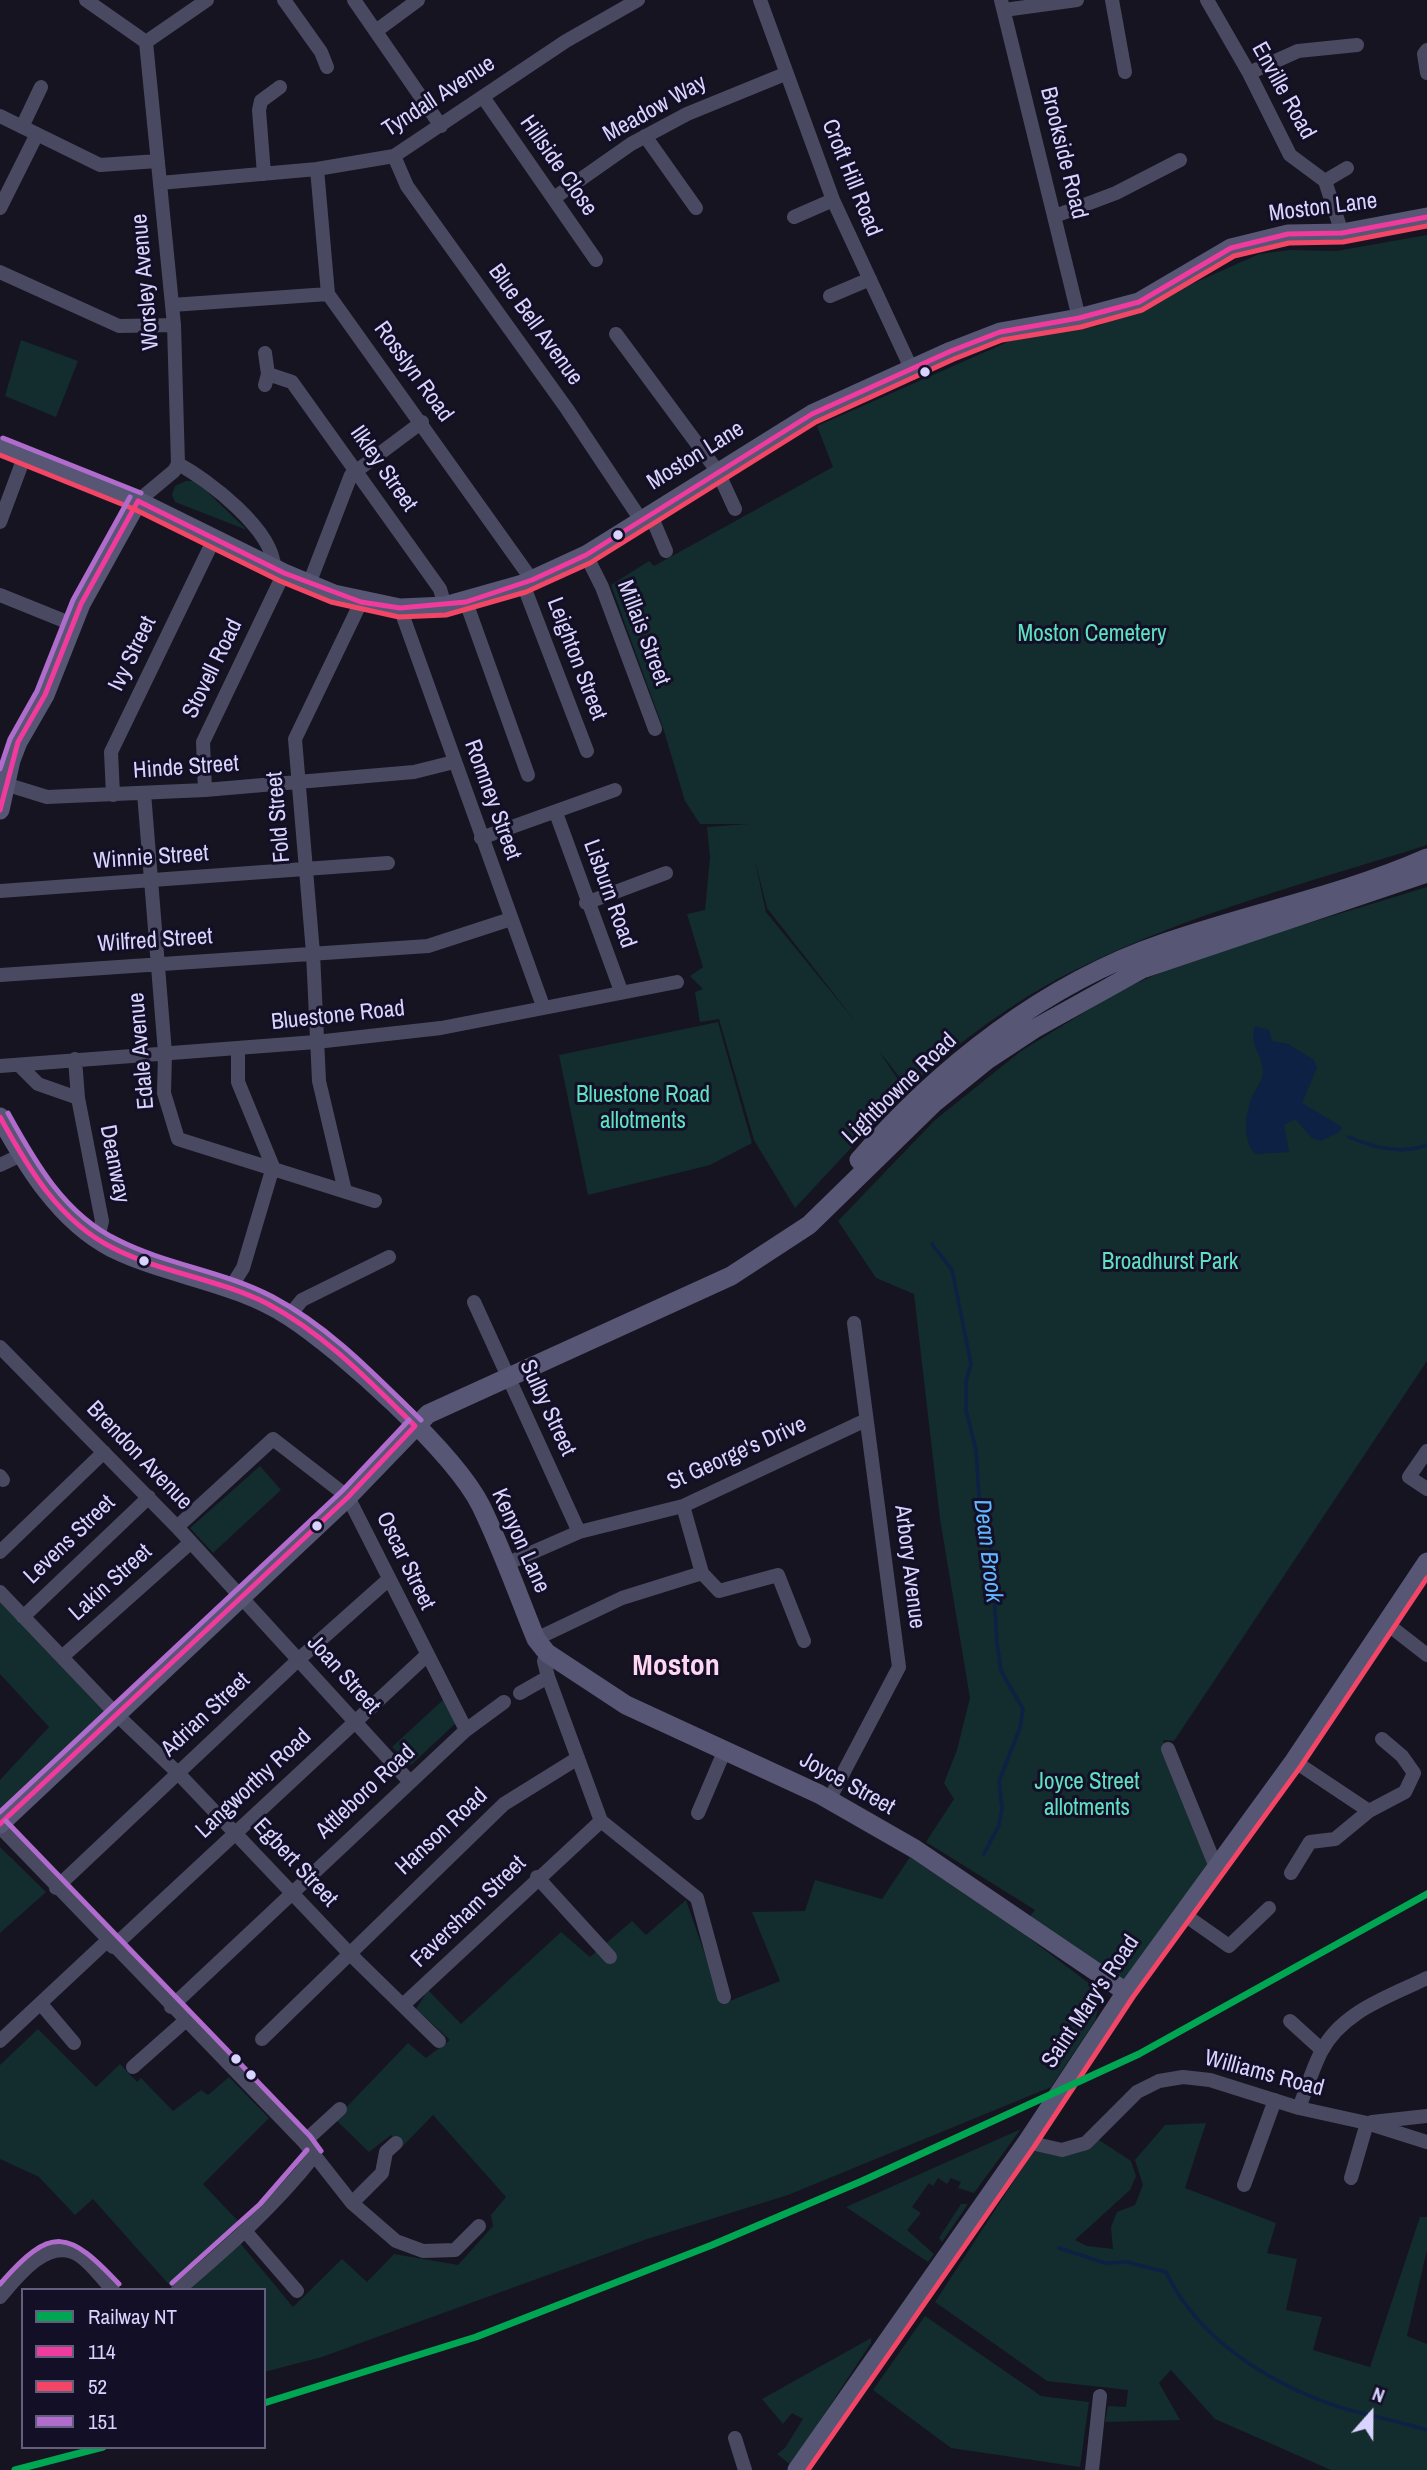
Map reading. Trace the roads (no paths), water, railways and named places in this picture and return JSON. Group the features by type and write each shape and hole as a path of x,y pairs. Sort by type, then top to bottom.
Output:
{"street":[{"path":"86,0 146,42 207,0"},
{"path":"284,0 321,52 327,67"},
{"path":"354,0 441,126"},
{"path":"376,31 418,0"},
{"name":"Tyndall Avenue","path":"160,183 317,169 394,156 566,41 638,0"},
{"name":"Croft Hill Road","path":"760,0 833,200 911,369"},
{"path":"1003,5 1077,0"},
{"path":"1112,0 1125,72"},
{"name":"Enville Road","path":"1207,0 1249,73 1290,155 1325,181"},
{"name":"Brookside Road","path":"1003,5 1079,318"},
{"name":"Worsley Avenue","path":"146,42 174,325 177,464"},
{"path":"1249,73 1298,51 1357,45"},
{"path":"1427,50 1424,54 1427,73"},
{"name":"Meadow Way","path":"554,198 645,136 712,102 785,74"},
{"path":"22,127 41,87"},
{"path":"264,174 259,110 266,96 280,87"},
{"name":"Hillside Close","path":"483,97 596,260"},
{"path":"0,116 100,165 158,161"},
{"path":"0,208 37,134"},
{"path":"645,136 696,208"},
{"name":"Blue Bell Avenue","path":"394,156 407,186 645,517 666,551"},
{"path":"1055,216 1116,193 1180,160"},
{"path":"1342,233 1325,181 1347,168"},
{"path":"172,305 328,294 317,169"},
{"path":"794,218 833,200"},
{"name":"Moston Lane","path":"0,446 138,501 271,561 309,584 361,602 400,608 445,606 527,582 586,555 812,414 1000,332 1079,318 1139,302 1231,248 1288,234 1342,233 1427,217"},
{"path":"0,272 112,324 174,325"},
{"path":"830,296 870,279"},
{"name":"Rosslyn Road","path":"328,294 422,422 527,582"},
{"path":"617,334 718,472 735,509"},
{"name":"Ilkley Street","path":"265,354 267,379 292,382 440,589 445,606"},
{"path":"309,584 351,475 422,422"},
{"path":"0,523 25,455"},
{"path":"0,810 5,784 5,759 45,695 72,624 121,526 138,501 174,471 177,464 201,476 271,561"},
{"name":"Ivy Street","path":"113,795 111,752 215,537"},
{"name":"Millais Street","path":"586,555 602,587 655,729"},
{"name":"Stovell Road","path":"205,790 204,742 271,561"},
{"name":"Leighton Street","path":"527,582 587,751"},
{"path":"0,595 72,624"},
{"name":"Fold Street","path":"345,1191 319,1081 313,953 295,739 361,602"},
{"path":"466,602 528,775"},
{"name":"Romney Street","path":"400,608 543,1006"},
{"name":"Hinde Street","path":"5,784 47,797 113,795 415,772 454,762"},
{"path":"481,838 556,813 615,789"},
{"name":"Edale Avenue","path":"144,793 165,1053 164,1093 178,1139 375,1201"},
{"name":"Lisburn Road","path":"556,813 586,903 621,991"},
{"name":"Lightbowne Road","path":"0,1825 348,1497 415,1426 435,1411 723,1265 803,1216 846,1176 886,1130 962,1060 1049,998 1160,944 1349,886 1427,858"},
{"name":"Winnie Street","path":"0,891 388,863"},
{"path":"586,903 666,873"},
{"name":"Lightbowne Road","path":"506,1374 728,1278 788,1240 809,1225 935,1102 987,1060 1107,988 1166,959 1427,873"},
{"name":"Wilfred Street","path":"0,975 428,946 511,919"},
{"name":"Bluestone Road","path":"0,1066 316,1042 440,1028 677,982"},
{"path":"231,1287 243,1268 273,1167 238,1082 238,1048"},
{"name":"Deanway","path":"75,1059 78,1098 102,1222 98,1239"},
{"name":"Deanway","path":"19,1065 38,1084 78,1098"},
{"name":"Kenyon Lane","path":"0,1117 21,1155 55,1201 75,1222 98,1239 129,1254 231,1287 289,1316 335,1350 415,1426 452,1464 480,1504 541,1646"},
{"path":"0,1165 21,1155"},
{"path":"289,1316 302,1300 389,1257"},
{"name":"Sulby Street","path":"474,1302 579,1532"},
{"name":"Arbory Avenue","path":"829,1800 899,1667 854,1324"},
{"name":"Brendon Avenue","path":"0,1348 149,1497 242,1598"},
{"name":"St George's Drive","path":"506,1564 579,1532 683,1506 866,1420"},
{"name":"Oscar Street","path":"177,1527 273,1438 348,1497 426,1656 466,1730"},
{"path":"1427,1451 1409,1477 1427,1489"},
{"path":"0,1552 104,1452"},
{"name":"Levens Street","path":"23,1616 149,1497"},
{"path":"683,1506 702,1573 719,1591 778,1574 804,1641"},
{"name":"Lakin Street","path":"62,1657 190,1543"},
{"name":"Saint Mary's Road","path":"797,2470 1027,2142 1126,1992 1294,1761 1427,1562"},
{"path":"702,1573 622,1598 541,1646 548,1677 601,1821 697,1898 724,1997"},
{"name":"Adrian Street","path":"56,1888 298,1660 390,1579"},
{"name":"Egbert Street","path":"0,1592 118,1716 178,1773 348,1952 439,2041"},
{"name":"Joan Street","path":"242,1598 411,1782"},
{"path":"1386,1623 1427,1655"},
{"name":"Joyce Street","path":"541,1646 626,1705 829,1800 915,1849 1126,1992"},
{"name":"Langworthy Road","path":"0,2041 235,1833 426,1656"},
{"path":"520,1693 548,1677"},
{"name":"Attleboro Road","path":"171,2007 466,1730 504,1702"},
{"path":"1291,1873 1310,1842 1335,1839 1369,1811 1405,1792 1414,1773 1402,1756 1382,1739"},
{"path":"1168,1749 1216,1867"},
{"path":"698,1813 724,1752"},
{"name":"Hanson Road","path":"262,2039 348,1952 504,1804 578,1758"},
{"path":"1294,1761 1369,1811"},
{"name":"Faversham Street","path":"403,2005 537,1877 601,1821"},
{"path":"0,1825 56,1888 304,2142 352,2203 396,2241 423,2251 455,2250 479,2226"},
{"path":"537,1877 610,1957"},
{"path":"1182,1913 1229,1946 1269,1908"},
{"path":"1299,2108 1322,2050 1342,2025 1370,2004 1427,1978"},
{"path":"41,2004 74,2043"},
{"path":"133,2067 185,2021"},
{"path":"1290,2021 1322,2050"},
{"name":"Williams Road","path":"1027,2142 1062,2150 1086,2143 1137,2092 1159,2081 1182,2077 1210,2080 1299,2108 1367,2123 1427,2142"},
{"path":"1244,2185 1275,2100"},
{"path":"304,2142 340,2109"},
{"path":"1351,2178 1367,2123 1427,2116"},
{"path":"352,2203 382,2172 386,2152 396,2143"},
{"path":"180,2288 246,2232 287,2190 314,2156"},
{"path":"246,2232 297,2291"},
{"path":"1,2294 31,2263 61,2251 78,2255 111,2288"},
{"path":"1092,2470 1100,2396"},
{"path":"735,2438 745,2470"}],"water":[{"path":"1255,1026 1269,1030 1272,1041 1288,1044 1314,1060 1317,1068 1302,1103 1342,1127 1339,1132 1321,1141 1312,1138 1295,1119 1284,1125 1289,1152 1255,1154 1246,1134 1246,1119 1263,1072 1253,1039"}],"waterway":[{"path":"1349,1137 1397,1150 1427,1145"},
{"name":"Dean Brook","path":"932,1244 952,1270 971,1364 966,1381 966,1410 976,1450 981,1525 991,1546 1001,1671 1023,1709 1020,1728 999,1781 1002,1808 999,1825 984,1854"},
{"path":"1059,2248 1105,2263 1127,2262 1166,2272 1180,2297 1198,2320 1219,2341 1268,2375 1322,2401 1427,2430"}],"rail line":[{"name":"NT","path":"266,2402 476,2337 712,2245 862,2181 1139,2054 1427,1894"},
{"name":"NT","path":"15,2470 95,2449"}],"district":[{"name":"Moston","path":"676,1667"}],"park label":[{"name":"Moston Cemetery","path":"1092,635"},
{"name":"Bluestone Road allotments","path":"643,1109"},
{"name":"Broadhurst Park","path":"1170,1263"},
{"name":"Joyce Street allotments","path":"1087,1796"}]}
